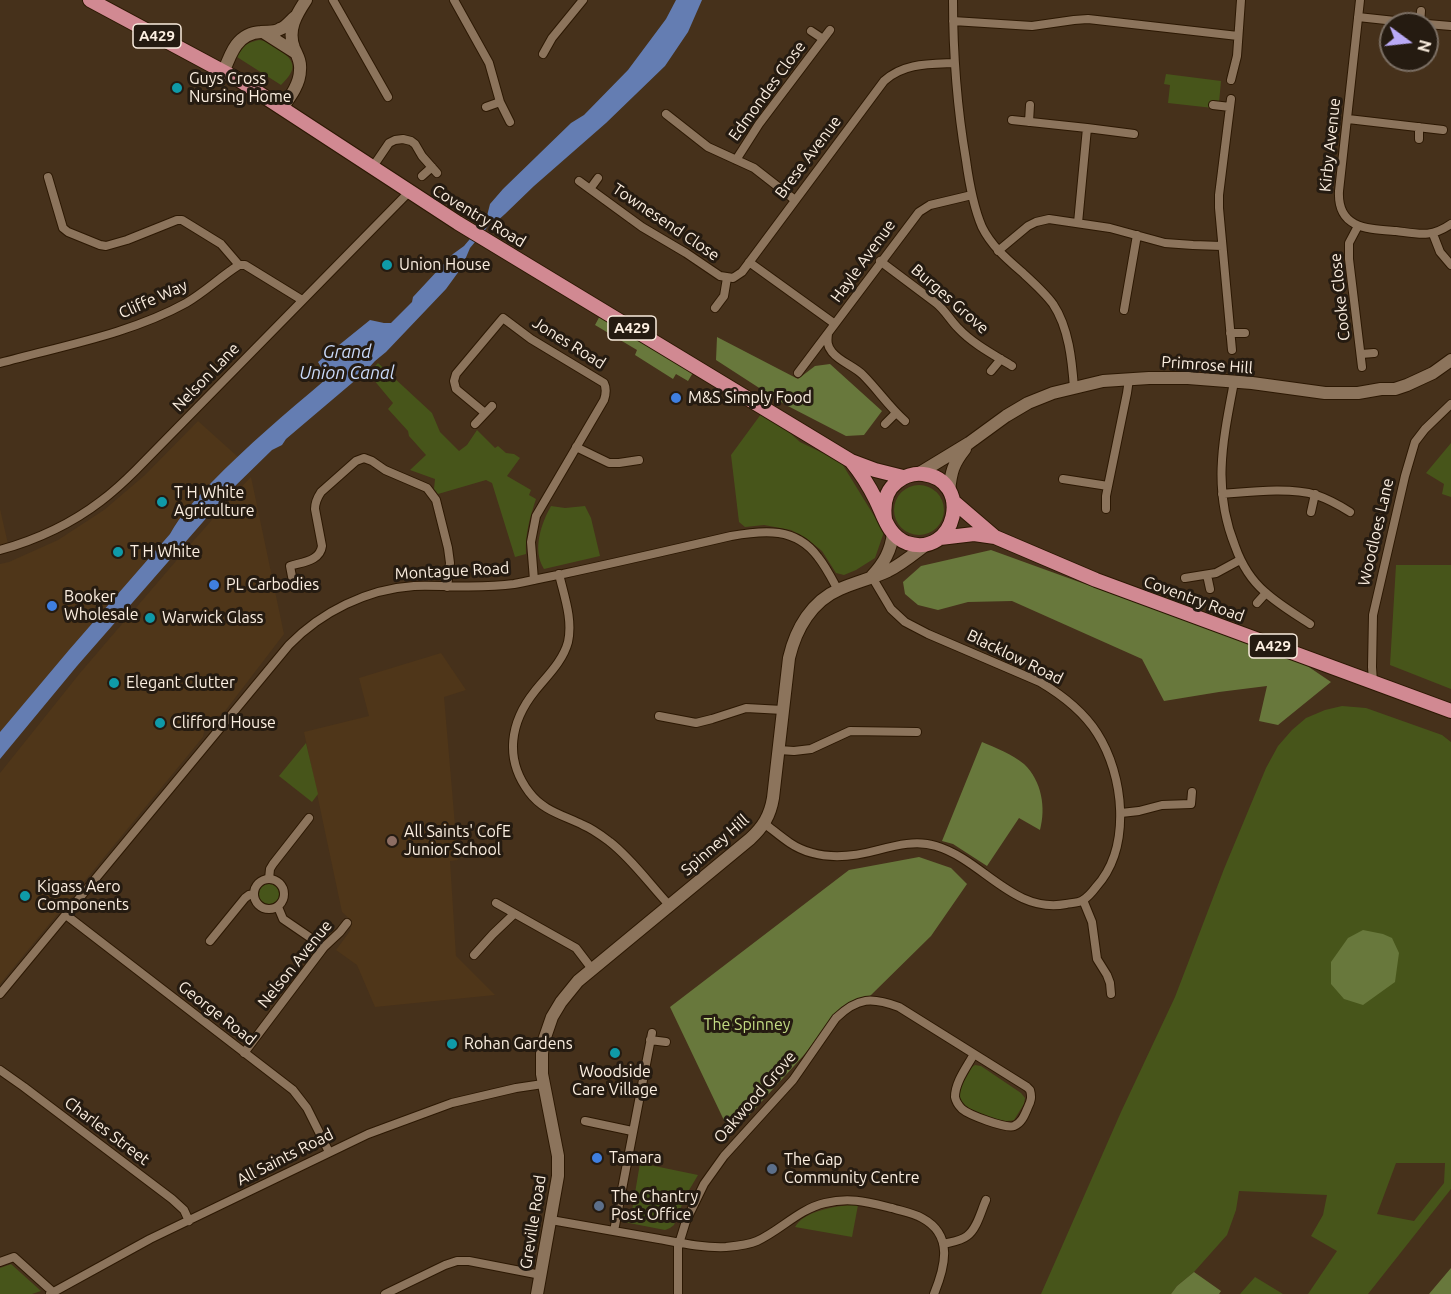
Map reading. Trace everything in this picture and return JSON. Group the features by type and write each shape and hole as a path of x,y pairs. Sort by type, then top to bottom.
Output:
{"main road":[{"name":"Coventry Road","path":"90,0 224,71 468,229 851,461 903,477 918,474 936,478 944,484 951,496 994,537"},
{"name":"Coventry Road","path":"851,461 868,484 893,533 909,543 919,545 974,534 994,537 1095,580 1451,711"},
{"path":"885,519 886,496 890,488 903,477"},
{"path":"933,541 951,525 954,509 951,496"}],"street":[{"path":"224,71 240,40 247,35 277,31 284,27 295,17 306,0"},
{"path":"333,0 388,97"},
{"path":"454,0 484,54 492,72 500,102 510,122"},
{"path":"543,54 552,38 583,0"},
{"path":"954,0 954,63 960,123 976,212 982,228 998,251 1040,289 1054,307 1067,338 1074,388"},
{"path":"1231,80 1237,56 1241,0"},
{"name":"Kirby Avenue","path":"1358,226 1345,214 1339,196 1360,0"},
{"path":"282,108 300,76 300,63 290,35 295,17"},
{"path":"1358,17 1379,19"},
{"path":"953,21 1032,26 1088,19 1238,36"},
{"name":"Edmondes Close","path":"736,160 759,124 830,30"},
{"name":"Edmondes Close","path":"811,31 823,39"},
{"path":"262,32 296,52"},
{"name":"Brese Avenue","path":"727,278 733,278 739,274 749,262 878,88 890,76 913,66 954,63"},
{"path":"486,107 500,102"},
{"path":"1213,105 1231,103 1220,195 1222,246 1232,350"},
{"path":"1029,122 1030,105"},
{"path":"666,114 671,124 708,147 754,168 795,200"},
{"path":"1348,119 1443,130"},
{"path":"1012,120 1134,134"},
{"path":"1419,127 1419,139"},
{"path":"1078,223 1087,128"},
{"path":"372,168 387,144 399,139 415,144 434,170 422,176"},
{"path":"48,177 61,224 68,232 106,246 182,220 220,244 239,265 244,265 302,300"},
{"name":"Townesend Close","path":"590,189 598,178"},
{"name":"Townesend Close","path":"579,181 642,227 720,276 727,278"},
{"name":"Nelson Lane","path":"0,549 55,529 110,494 409,192"},
{"name":"Hayle Avenue","path":"798,373 919,212 930,205 972,195"},
{"path":"998,251 1028,226 1036,222 1055,219 1110,228 1165,243 1222,246"},
{"path":"1358,226 1378,230 1433,234 1451,224"},
{"name":"Cooke Close","path":"1358,226 1351,238 1348,250 1362,367"},
{"path":"1433,234 1443,258 1451,265"},
{"path":"1124,310 1137,235"},
{"name":"Burges Grove","path":"880,261 936,303 967,336 1012,366"},
{"path":"749,262 835,324"},
{"name":"Cliffe Way","path":"0,361 112,333 150,320 185,303 239,265"},
{"path":"715,308 724,296 727,278"},
{"name":"Jones Road","path":"475,424 488,410 456,389 454,381 456,374 503,318 531,339 604,383 606,391 604,400 536,516 531,542 534,580"},
{"path":"1230,333 1245,333"},
{"path":"828,334 827,343 830,350 862,374 905,421"},
{"path":"1361,354 1374,353"},
{"path":"991,371 1001,359"},
{"name":"Primrose Hill","path":"918,474 969,443 1024,405 1053,393 1103,381 1188,378 1325,393 1358,393 1395,389 1421,380 1451,360"},
{"path":"1106,509 1108,486 1129,379"},
{"path":"1234,382 1220,481 1227,524 1240,561 1250,575 1266,593 1310,624"},
{"name":"Woodloes Lane","path":"1373,682 1373,615 1405,476 1415,442 1451,404"},
{"path":"885,424 896,413"},
{"name":"Primrose Hill","path":"951,496 950,480 956,460 969,443"},
{"path":"576,447 609,463 639,460"},
{"path":"294,586 290,566 314,559 321,552 322,546 315,509 317,498 356,461 364,458 372,460 385,470 427,488 436,500 450,563 447,587"},
{"path":"1063,479 1108,486"},
{"path":"1221,494 1306,492 1331,501 1350,512"},
{"path":"1311,512 1315,494"},
{"name":"Montague Road","path":"0,994 275,661 298,635 339,607 387,590 411,586 489,587 534,580 731,536 769,531 785,534 809,547 819,557 838,590"},
{"path":"872,577 890,550 893,533"},
{"name":"Spinney Hill","path":"543,1084 543,1043 552,1017 572,988 765,824 772,806 789,658 795,636 806,617 827,596 890,570 933,541"},
{"path":"1185,578 1216,573 1240,561"},
{"path":"559,574 570,624 568,641 558,663 526,702 519,716 514,730 513,750 519,775 529,792 547,809 584,825 610,843 630,861 670,906"},
{"path":"1207,575 1210,589"},
{"name":"Blacklow Road","path":"872,577 891,609 905,622 1040,682 1081,712 1098,733 1110,757 1121,813 1116,847 1109,868 1101,882 1083,900"},
{"path":"1257,603 1266,593"},
{"path":"659,716 696,723 746,708 783,710"},
{"path":"779,750 811,749 850,731 917,732"},
{"path":"1121,813 1162,805 1191,804 1192,792"},
{"path":"269,879 273,864 309,818"},
{"path":"765,824 797,847 833,857 855,856 906,844 931,845 959,857 1027,901 1049,906 1083,900 1092,922 1097,959 1107,975 1111,994"},
{"path":"269,879 276,881 284,889 284,898 274,910 266,910 257,904 254,894 254,888 260,881 269,879"},
{"path":"210,941 245,898 254,894"},
{"path":"496,903 576,948 592,969"},
{"path":"278,907 283,919 324,947"},
{"path":"474,956 514,914"},
{"name":"George Road","path":"66,915 290,1086 307,1108 329,1152"},
{"name":"Nelson Avenue","path":"244,1053 324,947 347,923"},
{"name":"Oakwood Grove","path":"678,1294 677,1253 679,1243 692,1206 704,1184 716,1165 793,1080 836,1018 856,1003 863,1001 877,1000 899,1007 974,1054 1030,1090 1032,1093 1030,1101 1023,1118 1016,1125 1007,1126 971,1114 956,1102 957,1087 974,1054"},
{"path":"614,1231 651,1036 666,1042"},
{"name":"Charles Street","path":"0,1070 172,1199 184,1210 189,1221"},
{"name":"All Saints Road","path":"0,1262 14,1257 52,1293 119,1256 368,1134 452,1103 543,1084"},
{"name":"Greville Road","path":"537,1294 558,1183 558,1156 543,1084"},
{"path":"585,1121 632,1131"},
{"path":"551,1220 679,1243 712,1247 744,1245 764,1238 815,1206 852,1199 923,1219 935,1229 943,1244 945,1257 934,1294"},
{"path":"943,1244 968,1236 986,1200"},
{"path":"385,1294 445,1264 457,1261 469,1261 541,1275"}],"shaded area":[{"path":"198,421 238,457 191,505 170,534 0,732 0,564 58,540 104,510 145,475"},
{"path":"251,477 284,634 222,715 213,717 205,727 203,737 0,984 0,773 80,673"},
{"path":"0,509 8,544 0,546"},
{"name":"All Saints' CofE Junior School","path":"441,653 466,690 444,697 458,860 450,861 456,956 495,995 375,1007 357,965 336,950 350,931 352,921 342,912 304,732 369,716 359,678"}],"green space":[{"path":"259,40 275,46 292,63 292,71 281,85 237,57 245,46"},
{"path":"1166,74 1221,81 1219,103 1213,108 1168,103 1170,85 1164,84"},
{"path":"603,310 697,366 688,381 676,374 673,379 635,355 637,350 595,325"},
{"path":"717,337 798,379 815,366 830,364 882,411 864,435 846,436 784,404 716,360"},
{"path":"378,363 432,413 440,432 459,451 467,445 477,430 495,448 498,446 506,453 520,458 507,476 531,490 529,495 536,499 528,526 526,554 515,557 492,483 486,480 438,494 434,489 435,479 410,470 426,455 388,409 393,403 368,373"},
{"path":"764,410 800,442 841,462 884,532 875,558 844,575 836,573 822,551 791,530 764,525 745,527 739,522 731,455"},
{"path":"1451,443 1451,497 1442,494 1444,484 1426,473"},
{"path":"919,485 928,487 939,496 944,510 942,519 933,530 919,535 910,533 899,524 894,510 896,501 905,490"},
{"path":"551,506 565,508 585,506 591,518 600,556 544,569 540,562 538,545 541,529"},
{"path":"991,550 1303,663 1331,682 1278,725 1259,721 1267,686 1164,701 1142,659 1012,601 968,602 938,610 918,605 905,594 903,582 921,566"},
{"path":"1396,565 1451,565 1451,689 1390,665"},
{"path":"1342,706 1366,708 1442,735 1451,742 1451,1189 1368,1294 1308,1294 1337,1251 1311,1236 1323,1215 1327,1195 1239,1191 1236,1210 1227,1235 1171,1294 1041,1294 1121,1112 1175,997 1266,768 1278,746 1292,730 1306,718","holes":["1396,1163 1445,1163 1444,1183 1414,1221 1377,1214"]},
{"path":"982,742 1009,754 1024,764 1039,787 1043,813 1040,830 1019,818 987,866 953,844 942,841"},
{"path":"306,743 318,794 312,802 279,776"},
{"name":"The Spinney","path":"919,857 951,868 967,884 931,936 870,996 849,1004 837,1013 804,1055 731,1135 670,1007 849,870"},
{"path":"269,883 277,886 280,894 277,902 269,905 261,902 258,894 261,886"},
{"path":"1363,930 1392,938 1399,953 1395,982 1363,1005 1344,999 1331,984 1331,962 1348,938"},
{"path":"975,1065 981,1066 1025,1098 1014,1120 995,1119 962,1105 958,1096 960,1088"},
{"path":"640,1163 698,1175 685,1197 674,1225 670,1228 665,1230 624,1222 621,1217 622,1210 632,1211"},
{"path":"858,1205 852,1237 795,1227 813,1213"},
{"path":"11,1264 41,1291 32,1294 0,1294 0,1268"},
{"path":"1451,1268 1451,1294 1429,1294"},
{"path":"1194,1272 1221,1291 1219,1294 1171,1294"},
{"path":"1255,1277 1283,1294 1240,1294"}],"water":[{"name":"Grand Union Canal","path":"676,0 702,0 688,32 665,66 606,123 496,222 490,224 470,248 462,267 446,289 386,352 286,439 282,445 272,450 230,491 77,666 0,759 0,732 170,534 200,495 281,417 325,380 325,374 318,362 370,320 391,323 412,302 413,297 453,254 464,246 486,220 490,204 503,189 571,123 584,115 628,70 666,19"}],"place":[{"name":"Guys Cross Nursing Home","path":"177,88"},
{"name":"Union House","path":"387,265"},
{"name":"M&S Simply Food","path":"676,398"},
{"name":"T H White Agriculture","path":"162,502"},
{"name":"T H White","path":"118,552"},
{"name":"PL Carbodies","path":"214,585"},
{"name":"Booker Wholesale","path":"52,606"},
{"name":"Warwick Glass","path":"150,618"},
{"name":"Elegant Clutter","path":"114,683"},
{"name":"Clifford House","path":"160,723"},
{"name":"All Saints' CofE Junior School","path":"392,841"},
{"name":"Kigass Aero Components","path":"25,896"},
{"name":"Rohan Gardens","path":"452,1044"},
{"name":"Woodside Care Village","path":"615,1053"},
{"name":"Tamara","path":"597,1158"},
{"name":"The Gap Community Centre","path":"772,1169"},
{"name":"The Chantry Post Office","path":"599,1206"}]}
